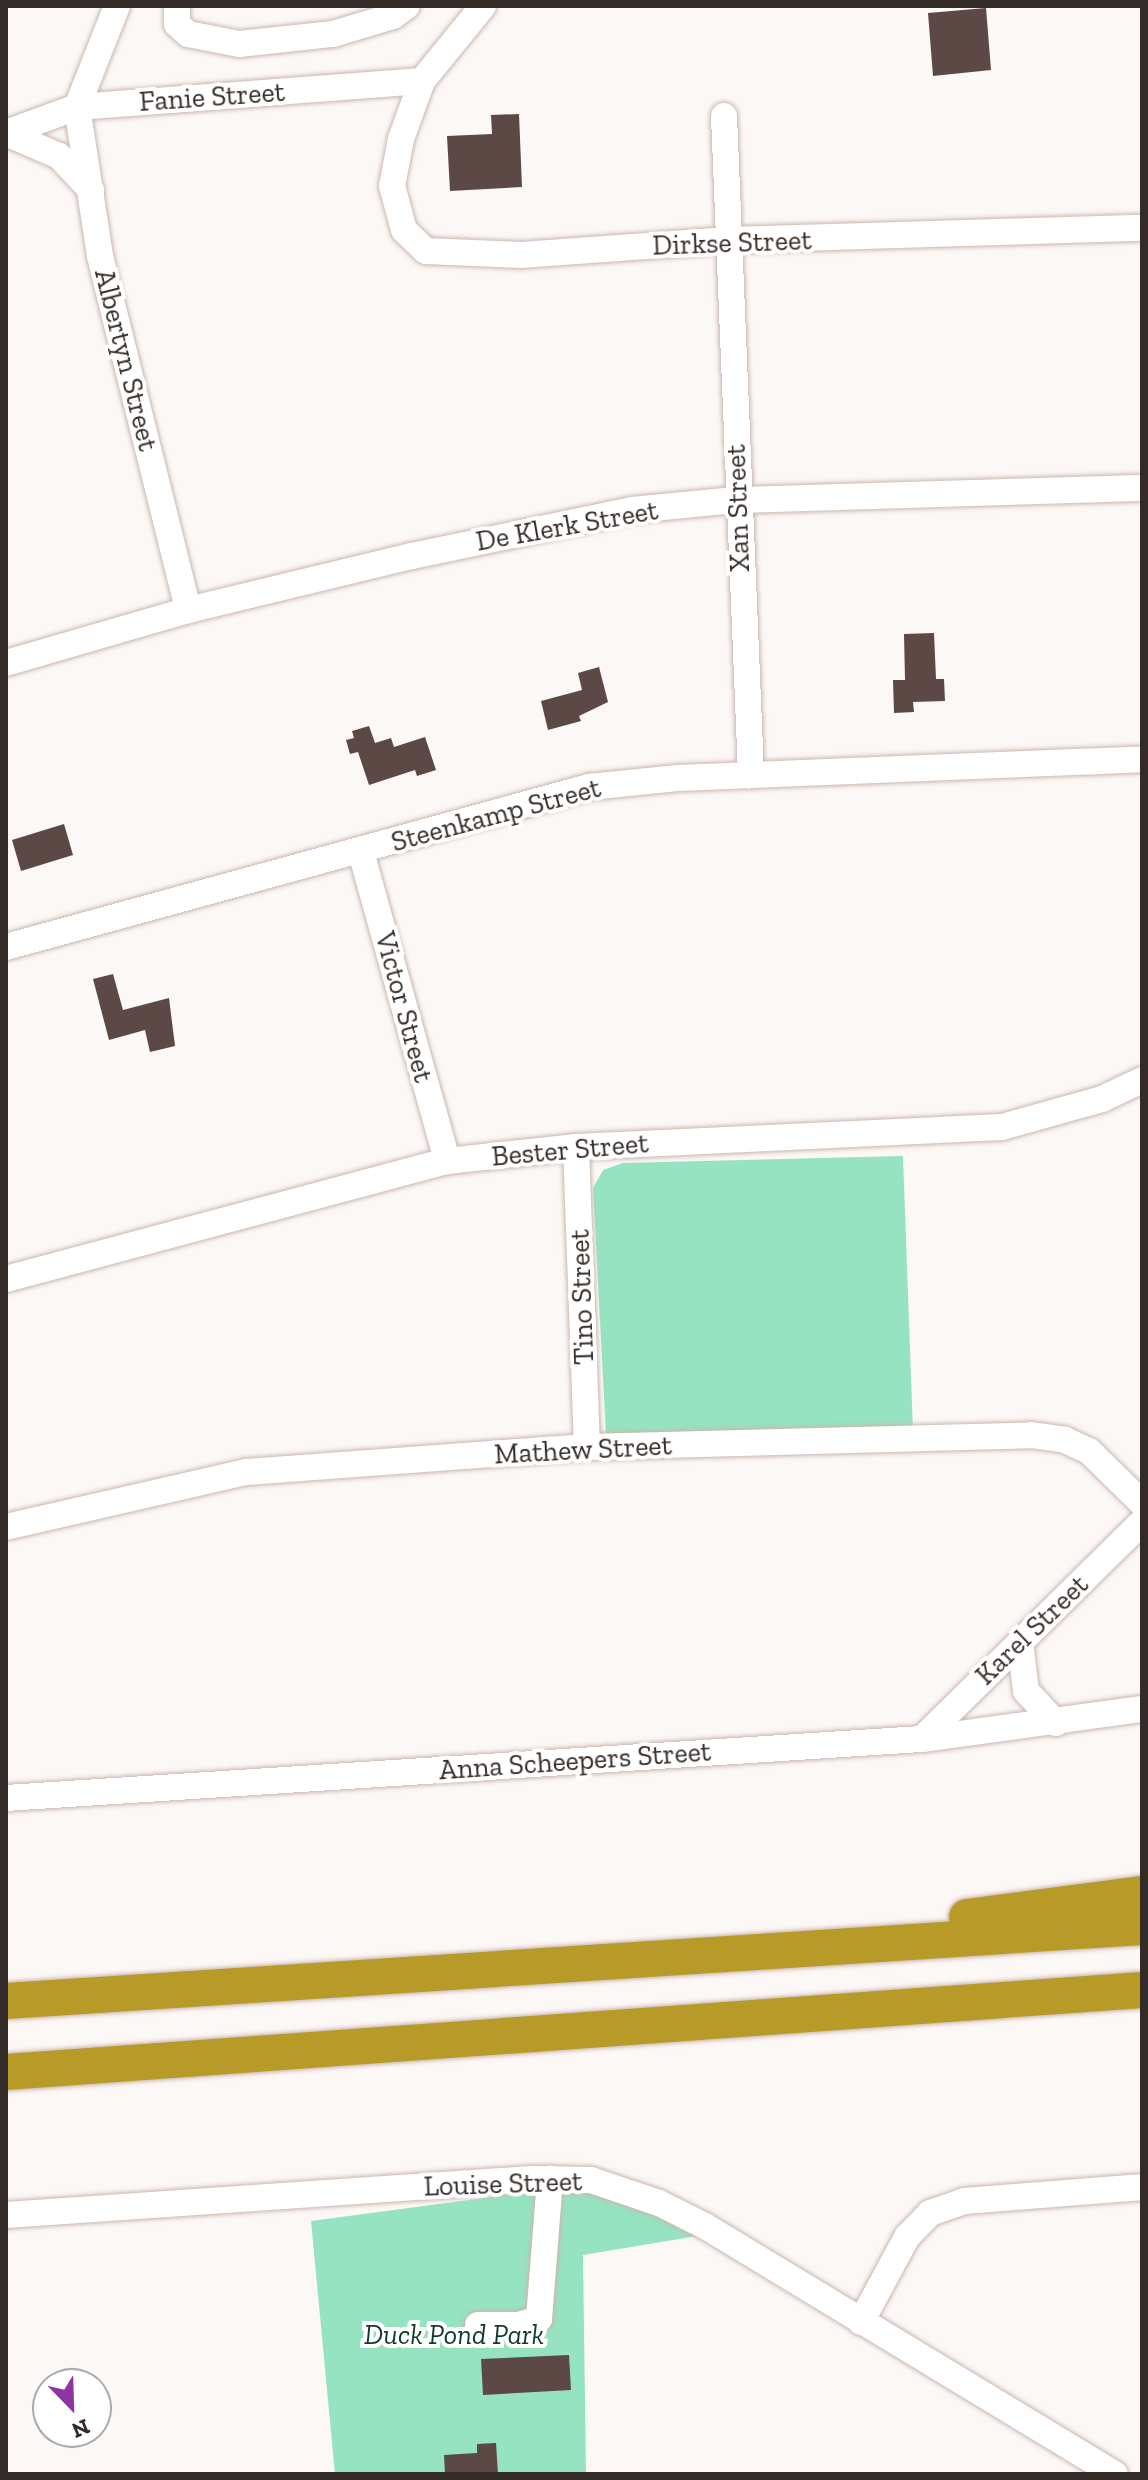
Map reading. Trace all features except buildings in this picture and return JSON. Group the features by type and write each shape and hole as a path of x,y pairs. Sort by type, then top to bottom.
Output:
{"highway":[{"path":"697,1957 1142,1894"},
{"path":"6,2001 1142,1927"},
{"path":"6,2072 1142,1990"},
{"path":"689,2021 1142,2009"}],"street":[{"path":"177,6 177,24 188,34 239,44 333,34 393,16 407,6"},
{"path":"422,81 483,6"},
{"path":"77,107 113,7"},
{"name":"Fanie Street","path":"6,133 77,107 422,81"},
{"name":"Dirkse Street","path":"422,81 396,160 392,186 404,230 426,251 521,255 729,240 1142,228"},
{"name":"Albertyn Street","path":"77,107 112,309 188,610"},
{"name":"Xan Street","path":"724,116 736,500 751,775"},
{"path":"6,133 59,156 91,190"},
{"name":"De Klerk Street","path":"6,663 188,610 525,531 632,510 736,500 1142,488"},
{"name":"Steenkamp Street","path":"6,947 589,787 751,775 1142,759"},
{"name":"Victor Street","path":"361,852 447,1161"},
{"name":"Bester Street","path":"6,1279 447,1161 576,1147 1002,1127 1102,1099 1142,1080"},
{"name":"Tino Street","path":"576,1147 587,1447"},
{"name":"Mathew Street","path":"6,1527 246,1472 587,1447 1050,1437 1089,1451 1142,1503"},
{"name":"Karel Street","path":"922,1739 1142,1522"},
{"path":"1020,1642 1026,1691 1056,1723"},
{"name":"Anna Scheepers Street","path":"6,1798 922,1739 1142,1709"},
{"path":"478,2325 519,2325 539,2319 550,2178"},
{"name":"Louise Street","path":"6,2215 550,2178 591,2180 659,2203 1115,2474"},
{"path":"861,2322 907,2237 930,2213 964,2201 1142,2187"}],"green space":[{"path":"903,1156 913,1432 606,1435 593,1188 603,1170 623,1163"},
{"name":"Duck Pond Park","path":"590,2184 709,2234 583,2255 586,2474 335,2474 311,2221"}]}
